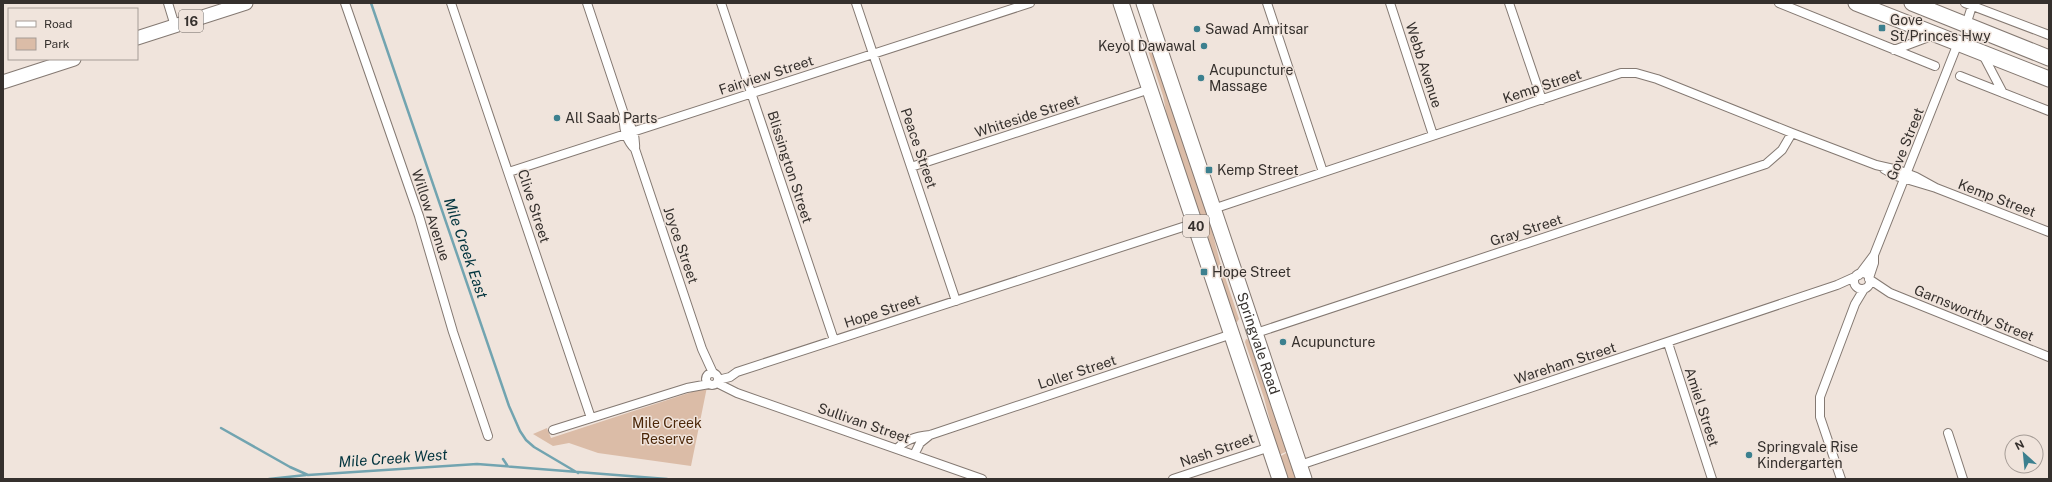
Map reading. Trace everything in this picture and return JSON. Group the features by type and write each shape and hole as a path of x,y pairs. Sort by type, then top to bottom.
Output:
{"highway":[{"name":"Springvale Road","path":"1121,3 1280,479"},
{"name":"Springvale Road","path":"1144,3 1302,472"},
{"path":"1856,3 2049,79"},
{"path":"1912,3 2049,58"},
{"path":"1958,43 1966,25"},
{"path":"1232,334 1256,333"}],"main road":[{"name":"16","path":"138,38 246,3"},
{"path":"3,82 71,60"}],"street":[{"path":"168,3 175,26"},
{"name":"Willow Avenue","path":"344,3 419,216 453,332 488,436"},
{"name":"Clive Street","path":"451,3 591,418"},
{"name":"Joyce Street","path":"587,3 624,114 623,124 630,133 630,144 635,149 712,379"},
{"name":"Blissington Street","path":"721,3 834,340"},
{"name":"Peace Street","path":"856,3 956,301"},
{"name":"Fairview Street","path":"509,172 1030,3"},
{"path":"1267,3 1323,172"},
{"name":"Webb Avenue","path":"1390,3 1433,135"},
{"path":"1509,3 1542,100"},
{"path":"1778,3 1935,66"},
{"path":"1966,25 1968,4 2049,35"},
{"path":"1894,50 1936,34"},
{"name":"Gove Street","path":"1858,275 1874,255 1958,43"},
{"path":"1982,53 2003,93"},
{"name":"Kemp Street","path":"1213,209 1621,73 1636,73 1657,79 1792,133 2049,232"},
{"path":"1960,76 2049,111"},
{"name":"Whiteside Street","path":"911,167 1150,89"},
{"name":"Gray Street","path":"1256,333 1766,164 1782,150 1792,133"},
{"name":"Hope Street","path":"553,430 1195,223"},
{"name":"Gove Street","path":"1869,278 1874,263 1874,255"},
{"path":"1841,479 1820,417 1820,398 1861,288 1869,285 1869,278 1865,274 1858,275 1854,281 1861,288"},
{"name":"Wareham Street","path":"1302,472 1837,285 1858,275"},
{"name":"Garnsworthy Street","path":"1869,278 1890,293"},
{"name":"Wareham Street","path":"1837,285 1861,288"},
{"name":"Garnsworthy Street","path":"1861,288 1890,293 2049,357"},
{"name":"Loller Street","path":"896,449 907,441 930,435 1232,334"},
{"name":"Amiel Street","path":"1668,343 1712,479"},
{"name":"Sullivan Street","path":"712,379 737,393 982,479"},
{"path":"1948,433 1963,479"},
{"name":"Loller Street","path":"914,455 920,443 930,435"},
{"name":"Nash Street","path":"1173,479 1270,447"}],"green space":[{"path":"1150,39 1211,227 1220,262 1239,319 1237,322 1170,131 1163,96 1145,41"},
{"path":"1246,339 1250,340 1288,451 1279,455 1264,398 1245,342"},
{"name":"Mile Creek Reserve","path":"707,387 691,466 598,453 569,443 553,446 533,434 547,428 551,438"},
{"path":"1288,452 1298,479 1287,479 1279,457"}],"waterway":[{"name":"Mile Creek East","path":"371,3 509,406 520,431 526,440 534,447 578,473"},
{"name":"Mile Creek West","path":"221,428 290,467 308,475 477,464 667,479"},
{"name":"Mile Creek West","path":"503,459 507,465"},
{"path":"269,479 306,475"}],"place":[{"name":"Gove St/Princes Hwy","path":"1882,28"},
{"name":"Sawad Amritsar","path":"1197,29"},
{"name":"Keyol Dawawal","path":"1204,46"},
{"name":"Acupuncture Massage","path":"1201,78"},
{"name":"All Saab Parts","path":"557,118"},
{"name":"Kemp Street","path":"1209,170"},
{"name":"Hope Street","path":"1204,272"},
{"name":"Acupuncture","path":"1283,342"},
{"name":"Springvale Rise Kindergarten","path":"1749,455"}]}
